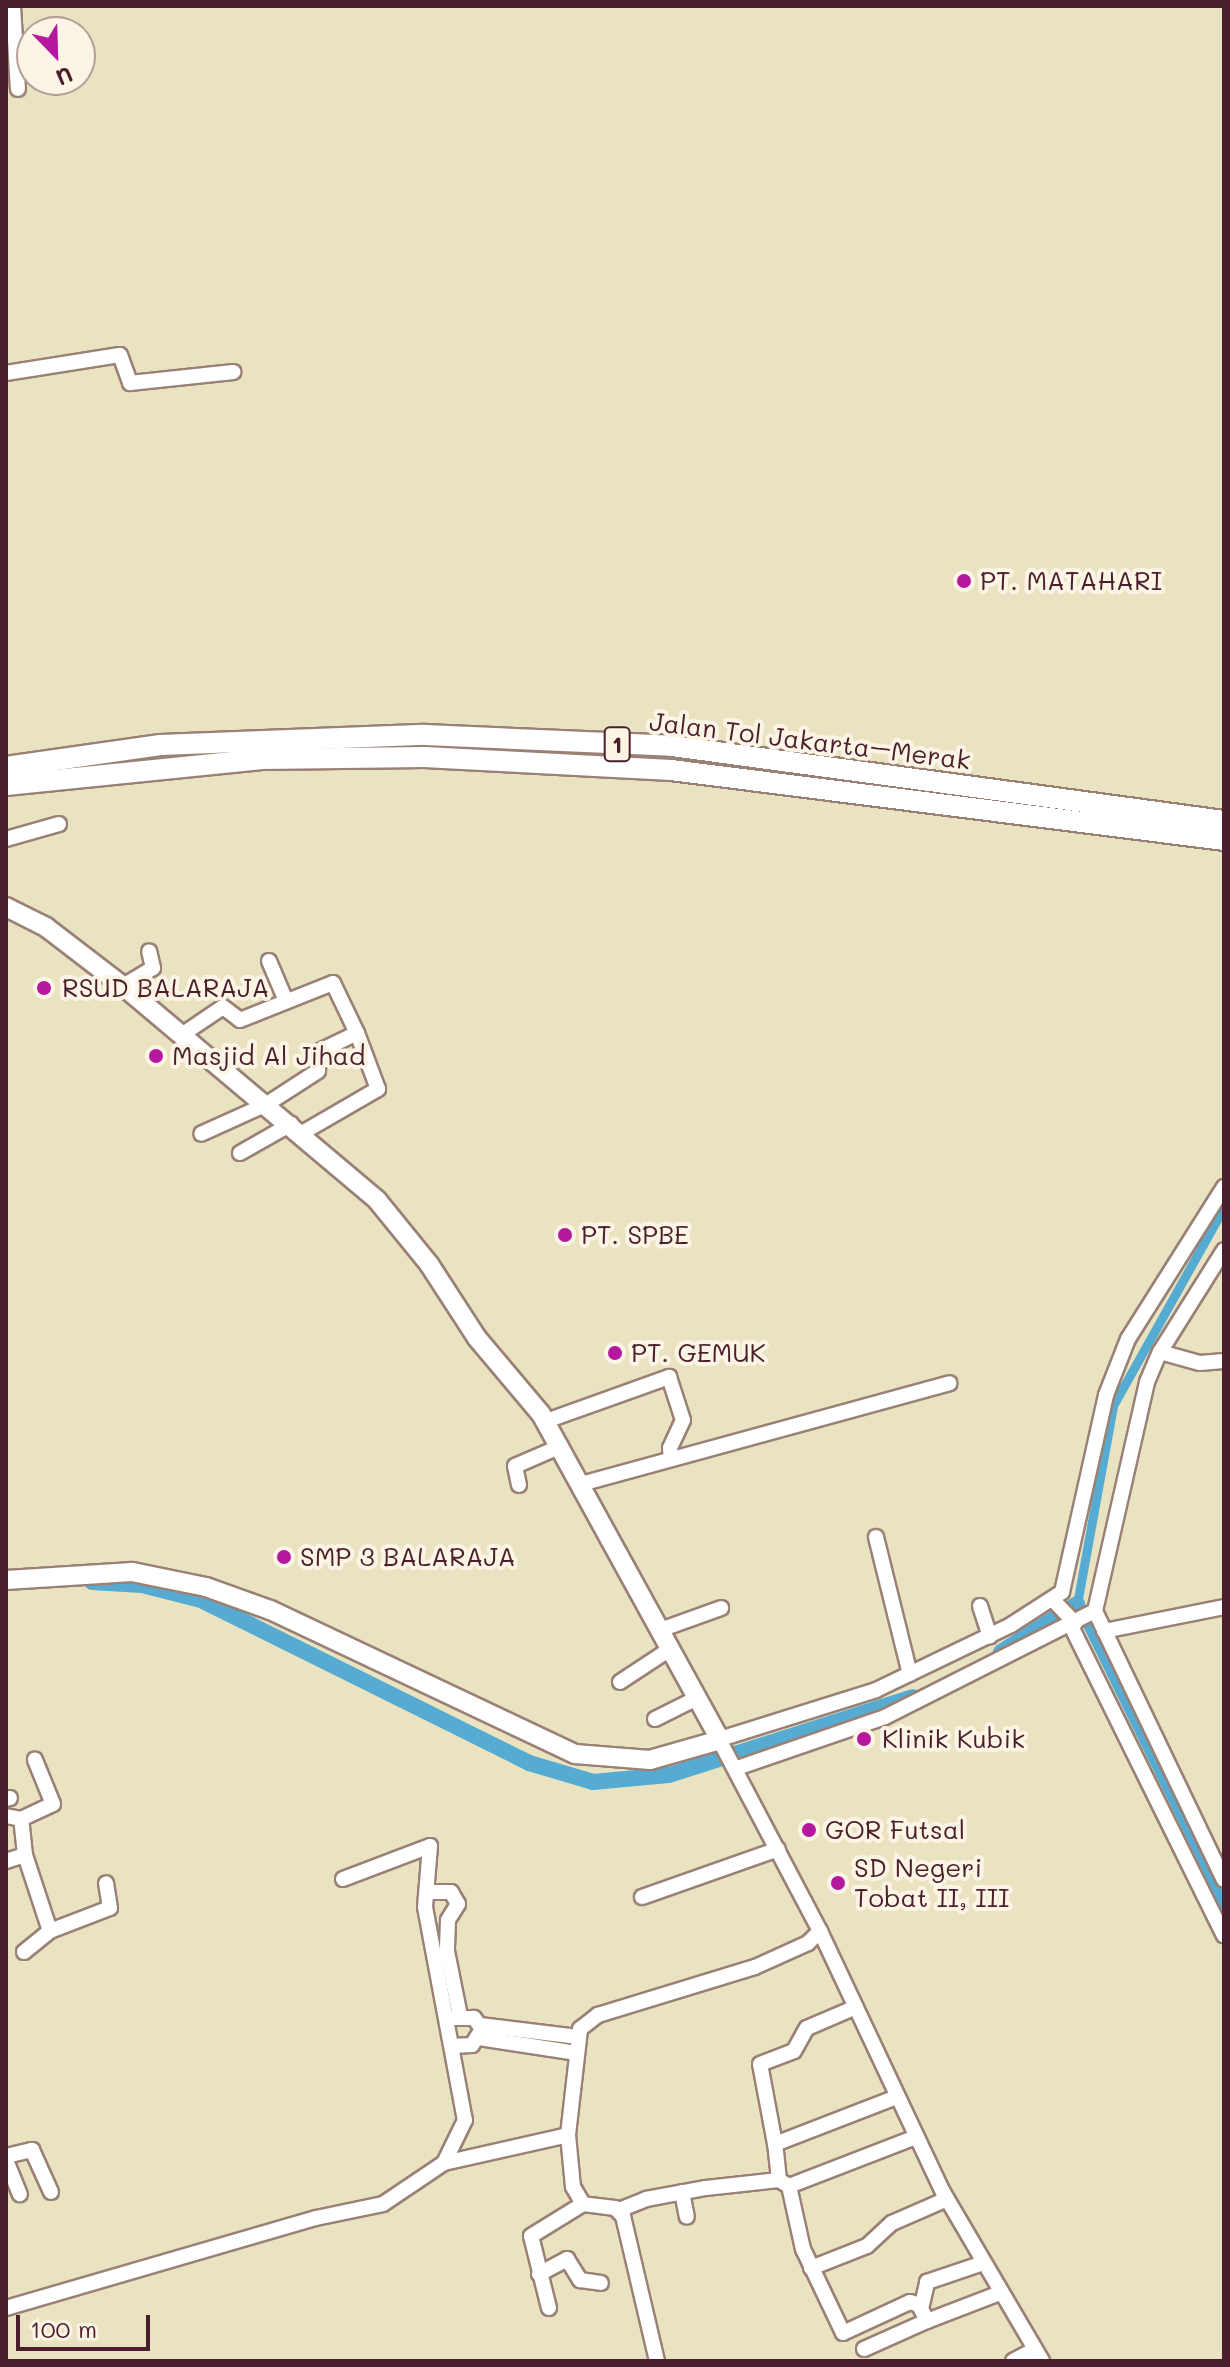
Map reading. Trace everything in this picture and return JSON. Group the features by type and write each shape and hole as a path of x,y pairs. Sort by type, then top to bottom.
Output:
{"highway":[{"name":"Jalan Tol Jakarta–Merak","path":"6,767 160,745 425,735 672,746 1224,821"},
{"name":"Jalan Tol Jakarta–Merak","path":"6,785 260,759 425,757 671,770 1224,840"}],"main road":[{"path":"6,1580 132,1572 206,1587 270,1610 575,1754 650,1760 721,1741 546,1421 477,1338 429,1264 377,1200 183,1034 123,986 9,905"}],"street":[{"path":"13,6 16,56"},
{"path":"6,373 120,355 130,383 233,372"},
{"path":"6,839 59,824"},
{"path":"123,986 153,968 149,951"},
{"path":"269,961 286,1001"},
{"path":"183,1034 223,1007 240,1020 333,983 357,1033 378,1089 240,1153"},
{"path":"201,1134 267,1104 318,1071 322,1048 357,1033"},
{"path":"1013,2361 1038,2356 947,2199 820,1931 721,1741 863,1695 1056,1603 1068,1578 1106,1395 1128,1339 1224,1187"},
{"path":"1222,1258 1160,1352 1080,1619 1224,1935"},
{"path":"1160,1352 1200,1363 1224,1361"},
{"path":"546,1421 669,1377 683,1420 670,1448 671,1459"},
{"path":"581,1484 949,1383"},
{"path":"519,1485 515,1466 561,1446"},
{"path":"876,1537 910,1674"},
{"path":"1056,1603 1104,1631 1224,1880"},
{"path":"980,1606 990,1636"},
{"path":"1104,1631 1224,1607"},
{"path":"660,1630 721,1608"},
{"path":"735,1765 885,1717 1080,1619"},
{"path":"620,1682 670,1649"},
{"path":"655,1719 697,1698"},
{"path":"35,1760 53,1806 14,1817 50,1931"},
{"path":"343,1879 430,1846 429,1892 424,1898 453,2019"},
{"path":"642,1897 778,1849"},
{"path":"6,1861 25,1855"},
{"path":"24,1952 50,1931 110,1908 106,1883"},
{"path":"429,1892 443,1890 456,1897 458,1910 448,1920 431,1922"},
{"path":"444,2163 465,2120 452,2046 448,1920"},
{"path":"583,2204 573,2187 568,2135 578,2037 598,2015 755,1967 808,1943 820,1931"},
{"path":"856,2007 807,2028 794,2051 760,2064 775,2144 811,2268 843,2333 910,2302 924,2315"},
{"path":"453,2019 480,2031 577,2053"},
{"path":"480,2031 578,2037"},
{"path":"452,2046 472,2045 480,2031"},
{"path":"775,2144 897,2097"},
{"path":"6,2308 316,2218 383,2204 444,2163 568,2135"},
{"path":"657,2361 619,2210 622,2205 682,2192 784,2183 916,2137"},
{"path":"20,2194 6,2158 32,2150 51,2192"},
{"path":"682,2192 687,2217"},
{"path":"811,2268 867,2246 892,2223 947,2199"},
{"path":"549,2308 539,2274 533,2232 583,2204 619,2210"},
{"path":"539,2274 567,2259 580,2280 601,2283"},
{"path":"924,2315 927,2282 983,2263"},
{"path":"864,2349 924,2315 1000,2293"}],"waterway":[{"path":"1224,1207 1113,1406 1077,1604 1224,1905"},
{"path":"92,1582 142,1585 201,1600 529,1763 593,1782 669,1775 913,1697"},
{"path":"1001,1652 1077,1604"}],"place":[{"name":"PT. MATAHARI","path":"964,581"},
{"name":"RSUD BALARAJA","path":"44,988"},
{"name":"Masjid Al Jihad","path":"156,1056"},
{"name":"PT. SPBE","path":"565,1235"},
{"name":"PT. GEMUK","path":"615,1353"},
{"name":"SMP 3 BALARAJA","path":"284,1557"},
{"name":"Klinik Kubik","path":"864,1739"},
{"name":"GOR Futsal","path":"809,1830"},
{"name":"SD Negeri Tobat II, III","path":"838,1883"}]}
